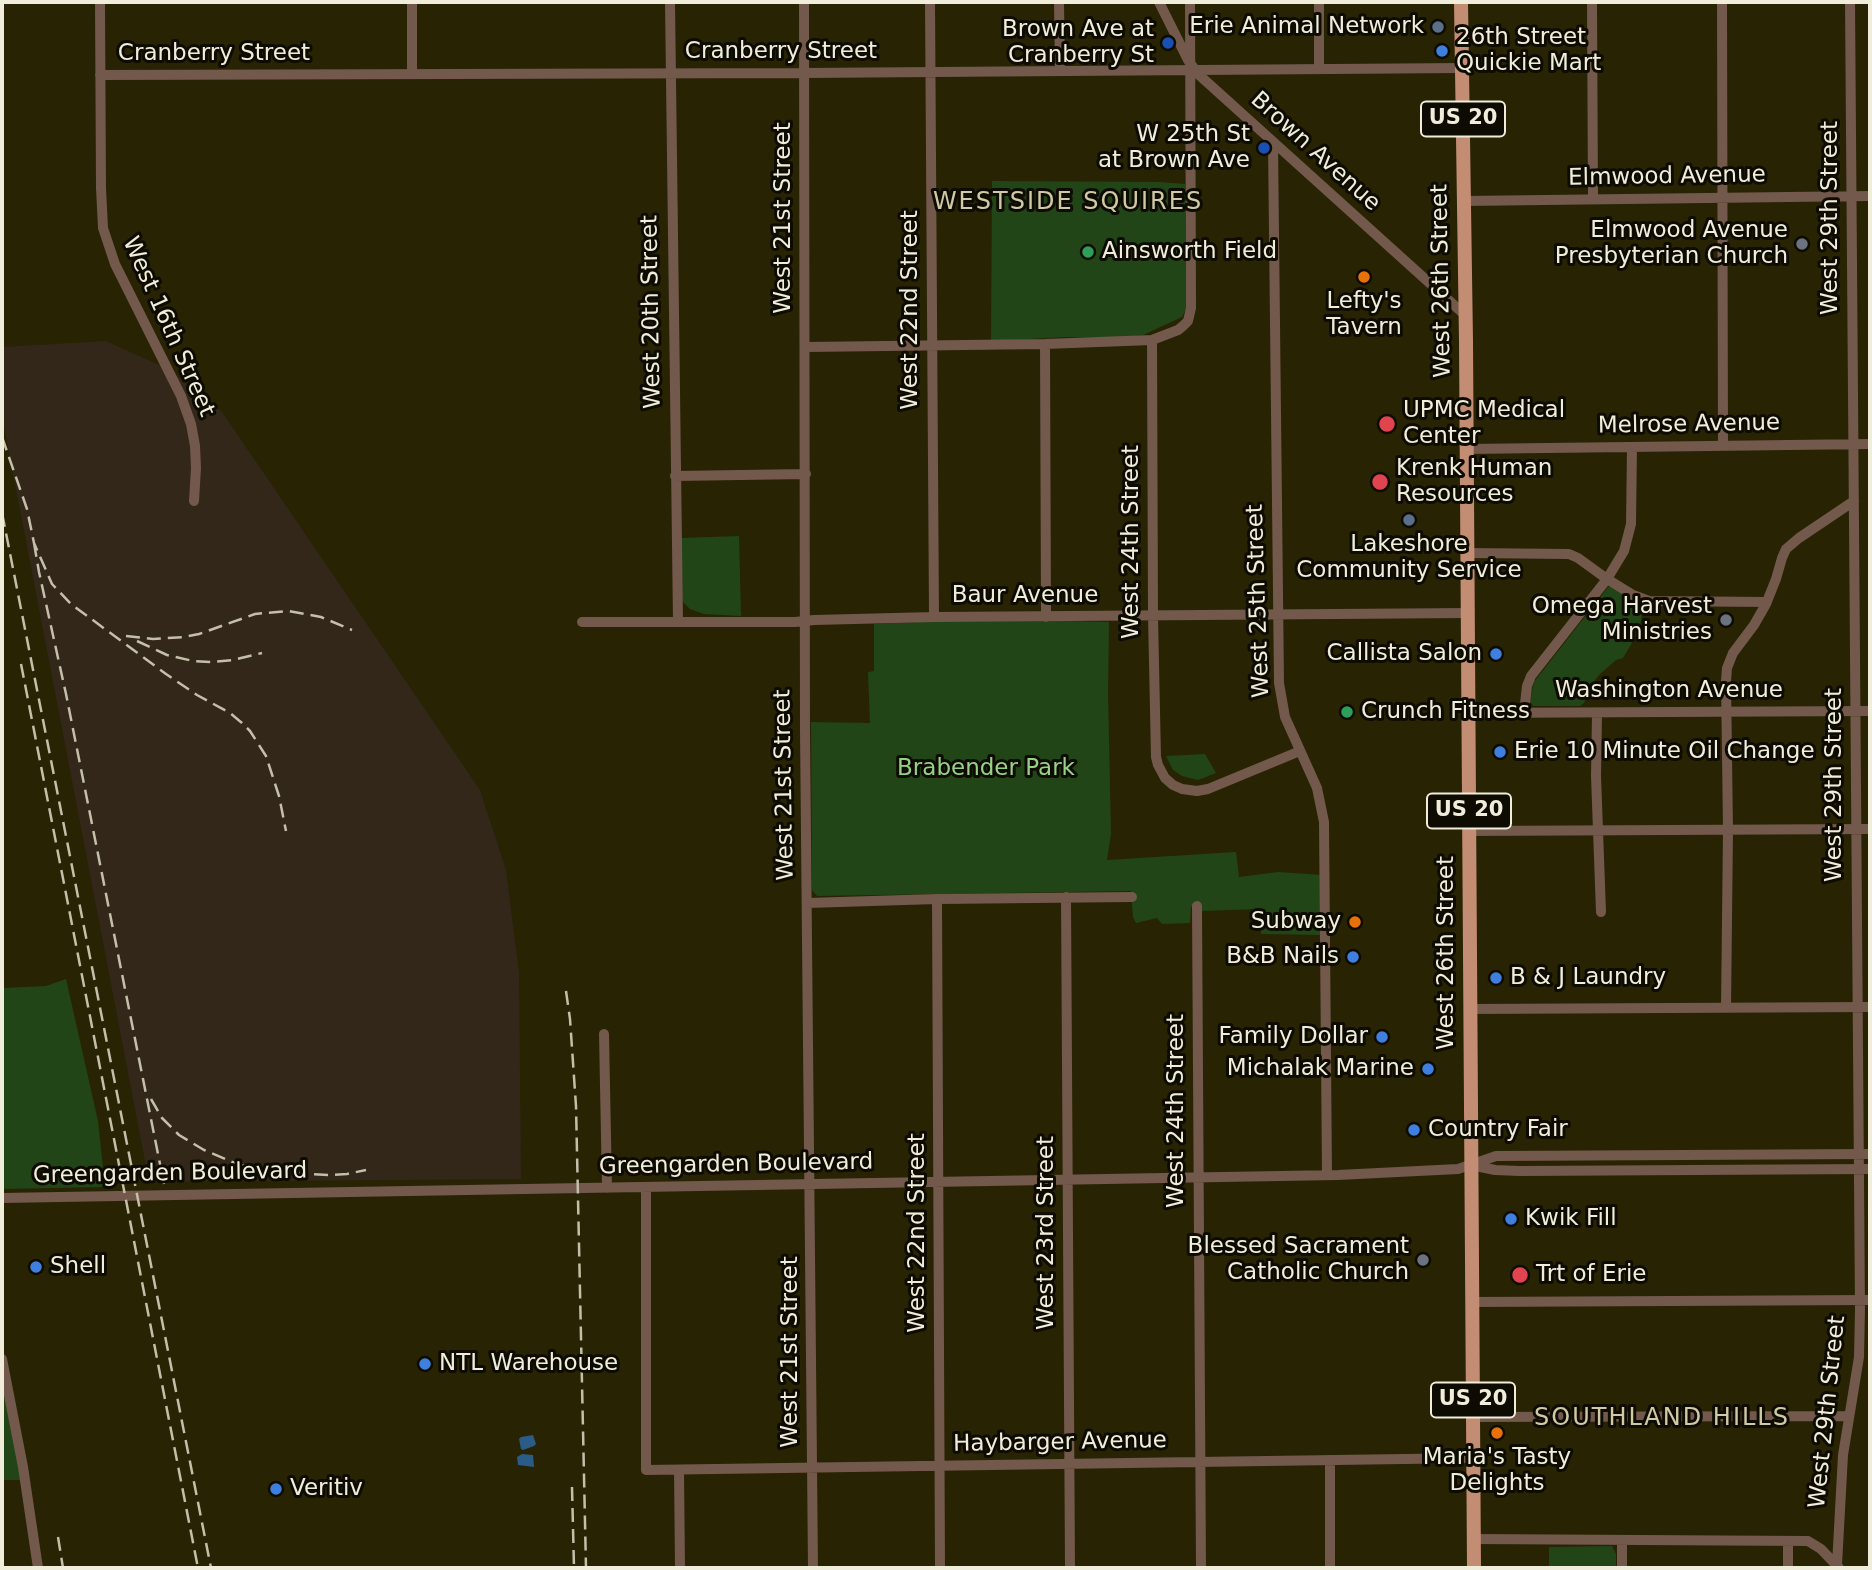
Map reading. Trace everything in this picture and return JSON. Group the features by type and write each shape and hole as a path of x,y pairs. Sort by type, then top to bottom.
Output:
{"main road":[{"name":"West 26th Street","path":"1461,2 1474,1568"}],"street":[{"name":"West 16th Street","path":"100,2 103,228 115,264 181,396 191,424 196,468 194,501"},
{"path":"412,2 412,74"},
{"name":"West 20th Street","path":"670,2 674,475 678,621"},
{"name":"West 21st Street","path":"804,2 805,621 813,1568"},
{"name":"West 22nd Street","path":"930,2 934,617"},
{"path":"1059,2 1060,71"},
{"name":"Brown Avenue","path":"1159,2 1192,68 1465,316"},
{"path":"806,347 1152,340 1178,330 1188,321 1191,308 1190,2"},
{"path":"1318,2 1319,69"},
{"path":"1592,2 1593,199"},
{"path":"1722,2 1723,446"},
{"name":"West 29th Street","path":"1838,1567 1843,1455 1865,1300 1864,1154 1857,1007 1850,2"},
{"name":"Cranberry Street","path":"100,75 1462,68"},
{"name":"West 25th Street","path":"1273,143 1280,695 1285,717 1317,788 1324,822 1327,1175"},
{"name":"Elmwood Avenue","path":"1464,201 1870,196"},
{"name":"West 24th Street","path":"1152,340 1156,757 1168,781 1177,787 1197,791 1208,789 1300,751"},
{"path":"1045,344 1046,617"},
{"name":"Melrose Avenue","path":"1466,449 1870,444"},
{"path":"1524,713 1526,691 1531,676 1607,579 1624,551 1631,524 1632,447"},
{"path":"674,475 806,474"},
{"path":"1726,1008 1726,673 1730,659 1767,602 1786,549 1854,501"},
{"path":"1467,553 1569,554 1633,596 1649,601 1767,602"},
{"name":"Baur Avenue","path":"582,622 1468,613"},
{"name":"Washington Avenue","path":"1468,713 1870,711"},
{"path":"1597,713 1601,912"},
{"path":"1469,831 1870,829"},
{"path":"807,903 937,898 1132,897"},
{"name":"West 22nd Street","path":"937,898 940,1568"},
{"name":"West 23rd Street","path":"1066,898 1070,1568"},
{"name":"West 24th Street","path":"1197,906 1200,1568"},
{"path":"1470,1009 1870,1007"},
{"path":"604,1034 607,1188"},
{"name":"Greengarden Boulevard","path":"2,1198 1327,1175 1458,1169 1496,1156 1864,1154"},
{"name":"Greengarden Boulevard","path":"1471,1165 1520,1171 1864,1169"},
{"name":"Haybarger Avenue","path":"646,1188 646,1470 1473,1458"},
{"path":"1472,1302 1865,1300"},
{"path":"2,1359 23,1467 38,1568"},
{"path":"1473,1417 1849,1416"},
{"path":"1330,1460 1330,1568"},
{"path":"679,1470 680,1568"},
{"path":"1474,1539 1811,1542 1838,1567"},
{"path":"1622,1540 1622,1568"},
{"path":"1788,1541 1788,1568"}],"shaded area":[{"path":"106,341 168,369 222,412 480,790 506,870 519,973 521,1179 149,1182 2,416 2,347"}],"green space":[{"name":"Ainsworth Field","path":"992,181 1185,184 1186,309 1182,317 1143,335 991,341"},
{"path":"739,536 741,616 704,614 690,609 682,601 680,538"},
{"path":"1608,587 1644,604 1639,631 1623,658 1616,660 1599,675 1592,684 1593,689 1580,706 1533,706 1530,701 1534,682"},
{"name":"Brabender Park","path":"982,619 1109,622 1111,834 1107,860 1236,852 1239,877 1278,872 1321,875 1321,935 1261,934 1260,909 1201,911 1197,906 1191,907 1190,923 1162,924 1157,918 1136,923 1131,891 817,896 812,890 811,722 870,723 868,672 874,671 874,624"},
{"path":"1205,754 1216,773 1198,780 1182,776 1173,770 1166,756"},
{"path":"66,979 98,1121 105,1187 2,1189 2,988 46,986"},
{"path":"2,1386 12,1431 21,1480 2,1480"},
{"path":"1612,1546 1616,1554 1616,1568 1549,1568 1549,1547"}],"water":[{"path":"533,1435 536,1444 521,1449 519,1439"},
{"path":"522,1454 533,1455 534,1467 518,1465 517,1457"}],"railway":[{"path":"2,437 27,509 34,543 52,584 71,604 166,674 230,713 250,731 266,756 279,796 286,831"},
{"path":"2,513 211,1568"},
{"path":"34,543 164,1184"},
{"path":"126,636 153,639 184,637 255,614 288,611 321,617 352,630"},
{"path":"137,641 167,655 193,661 233,660 262,653"},
{"path":"21,664 198,1568"},
{"path":"566,991 576,1106 586,1568"},
{"path":"151,1099 162,1118 179,1135 204,1150 237,1164 285,1173 330,1175 366,1170"},
{"path":"572,1487 574,1568"},
{"path":"58,1537 63,1568"}],"place":[{"name":"Erie Animal Network","path":"1438,27"},
{"name":"Brown Ave at Cranberry St","path":"1168,43"},
{"name":"26th Street Quickie Mart","path":"1442,51"},
{"name":"W 25th St at Brown Ave","path":"1264,148"},
{"name":"Elmwood Avenue Presbyterian Church","path":"1802,244"},
{"name":"Ainsworth Field","path":"1088,252"},
{"name":"Lefty's Tavern","path":"1364,277"},
{"name":"UPMC Medical Center","path":"1387,424"},
{"name":"Krenk Human Resources","path":"1380,482"},
{"name":"Lakeshore Community Service","path":"1409,520"},
{"name":"Omega Harvest Ministries","path":"1726,620"},
{"name":"Callista Salon","path":"1496,654"},
{"name":"Crunch Fitness","path":"1347,712"},
{"name":"Erie 10 Minute Oil Change","path":"1500,752"},
{"name":"Subway","path":"1355,922"},
{"name":"B&B Nails","path":"1353,957"},
{"name":"B & J Laundry","path":"1496,978"},
{"name":"Family Dollar","path":"1382,1037"},
{"name":"Michalak Marine","path":"1428,1069"},
{"name":"Country Fair","path":"1414,1130"},
{"name":"Kwik Fill","path":"1511,1219"},
{"name":"Blessed Sacrament Catholic Church","path":"1423,1260"},
{"name":"Shell","path":"36,1267"},
{"name":"Trt of Erie","path":"1520,1275"},
{"name":"NTL Warehouse","path":"425,1364"},
{"name":"Maria's Tasty Delights","path":"1497,1433"},
{"name":"Veritiv","path":"276,1489"}],"district":[{"name":"WESTSIDE SQUIRES","path":"1068,203"},
{"name":"SOUTHLAND HILLS","path":"1662,1419"}]}
